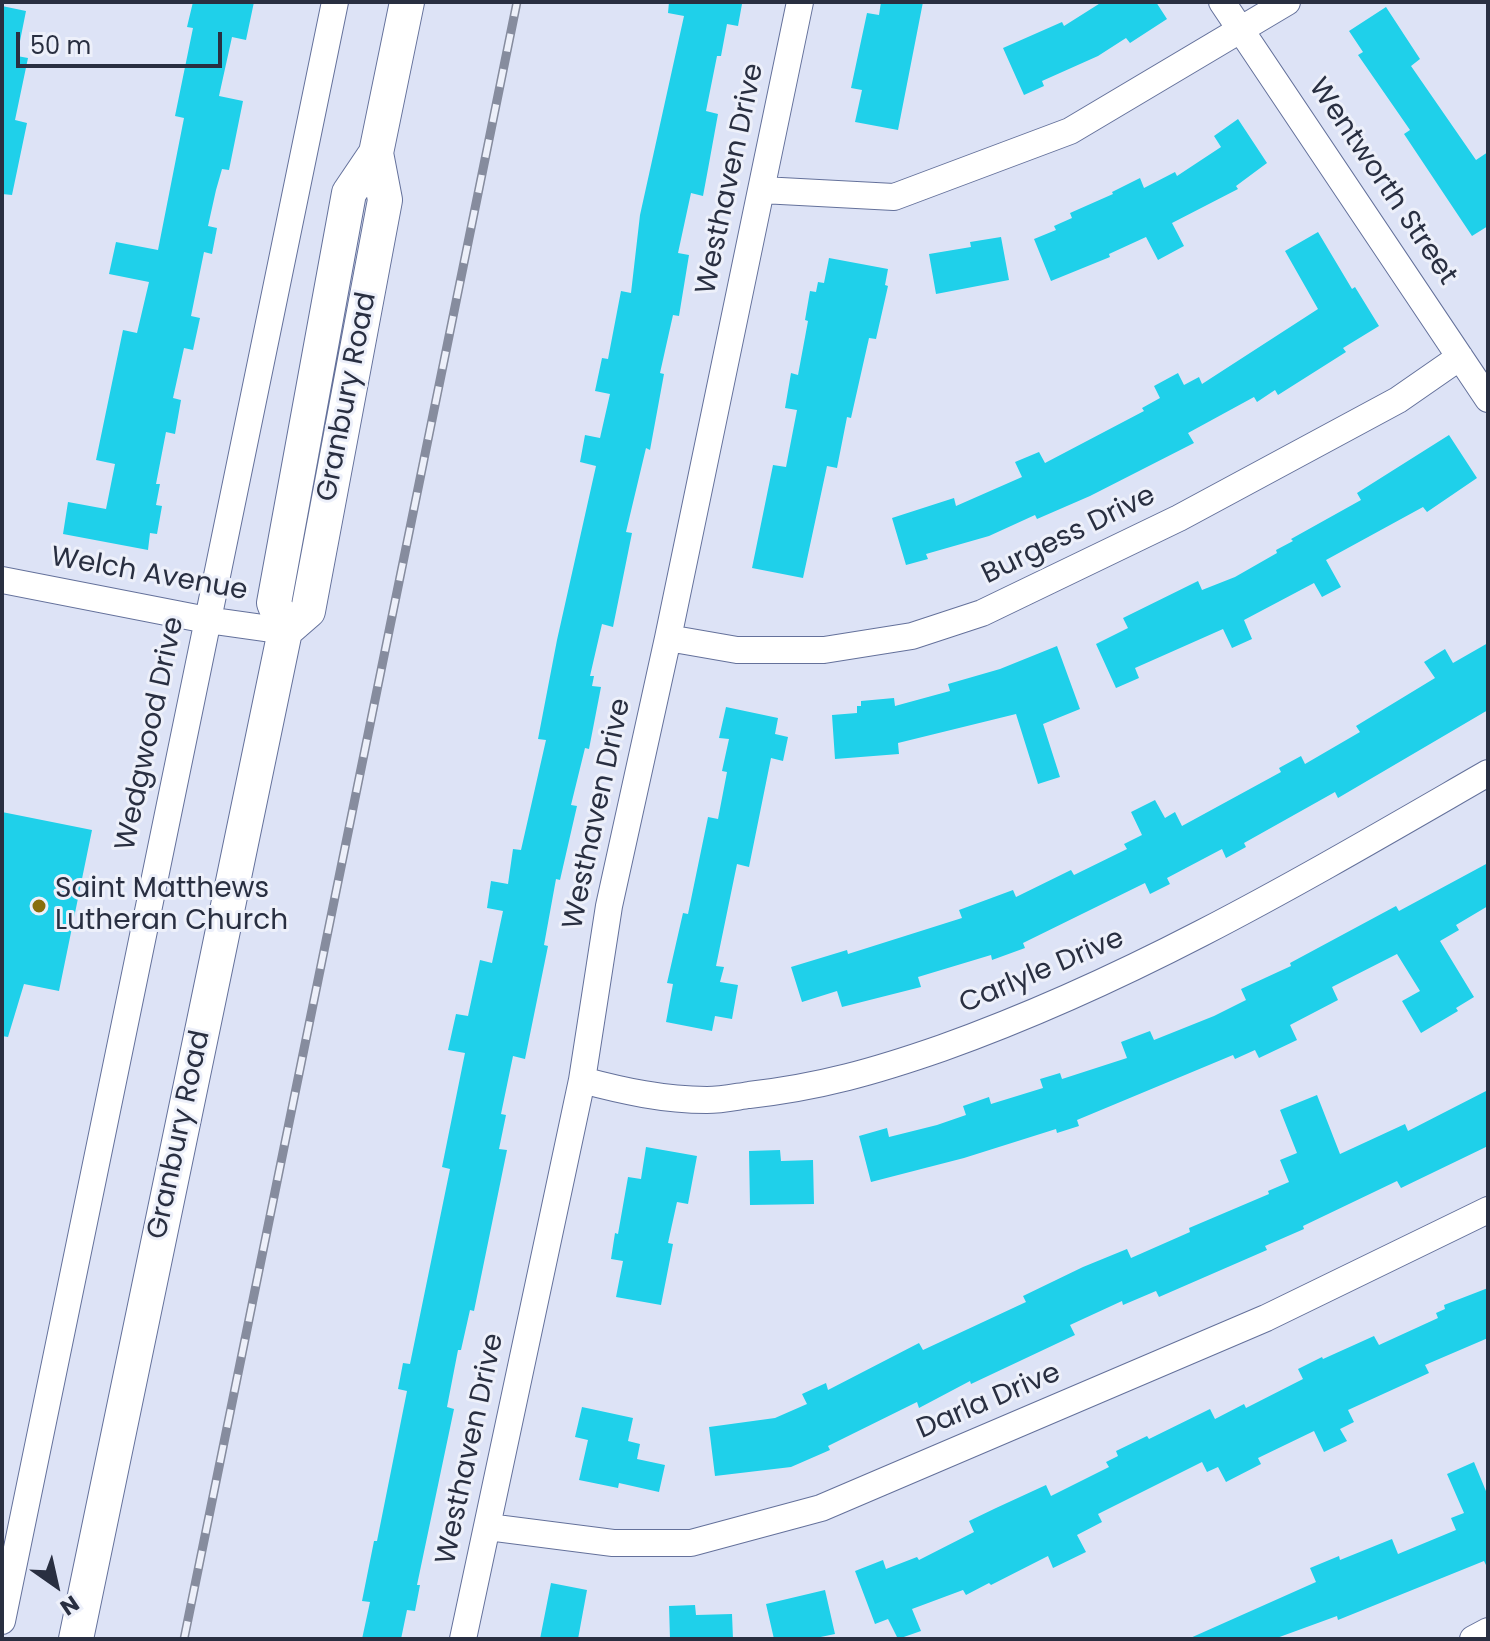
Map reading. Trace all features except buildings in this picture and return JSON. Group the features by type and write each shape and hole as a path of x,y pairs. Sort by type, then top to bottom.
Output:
{"main road":[{"name":"Granbury Road","path":"76,1639 285,631 274,603 349,193 376,153 407,2"}],"street":[{"name":"Wedgwood Drive","path":"2,1621 335,2"},
{"name":"Westhaven Drive","path":"463,1639 582,1080 609,906 800,2"},
{"name":"Wentworth Street","path":"1222,2 1488,399"},
{"path":"762,190 894,197 1070,131 1287,2"},
{"name":"Burgess Drive","path":"668,638 737,650 824,650 912,636 982,613 1179,518 1398,400 1460,357"},
{"name":"Welch Avenue","path":"2,580 207,620 285,631"},
{"name":"Carlyle Drive","path":"582,1080 632,1094 707,1100 803,1089 880,1070 982,1034 1106,983 1254,907 1488,773"},
{"name":"Darla Drive","path":"488,1527 613,1543 691,1543 821,1508 1266,1318 1488,1210"},
{"path":"1473,1639 1488,1631"}],"railway":[{"path":"184,1639 517,2"}],"place":[{"name":"Saint Matthews Lutheran Church","path":"39,906"}]}
